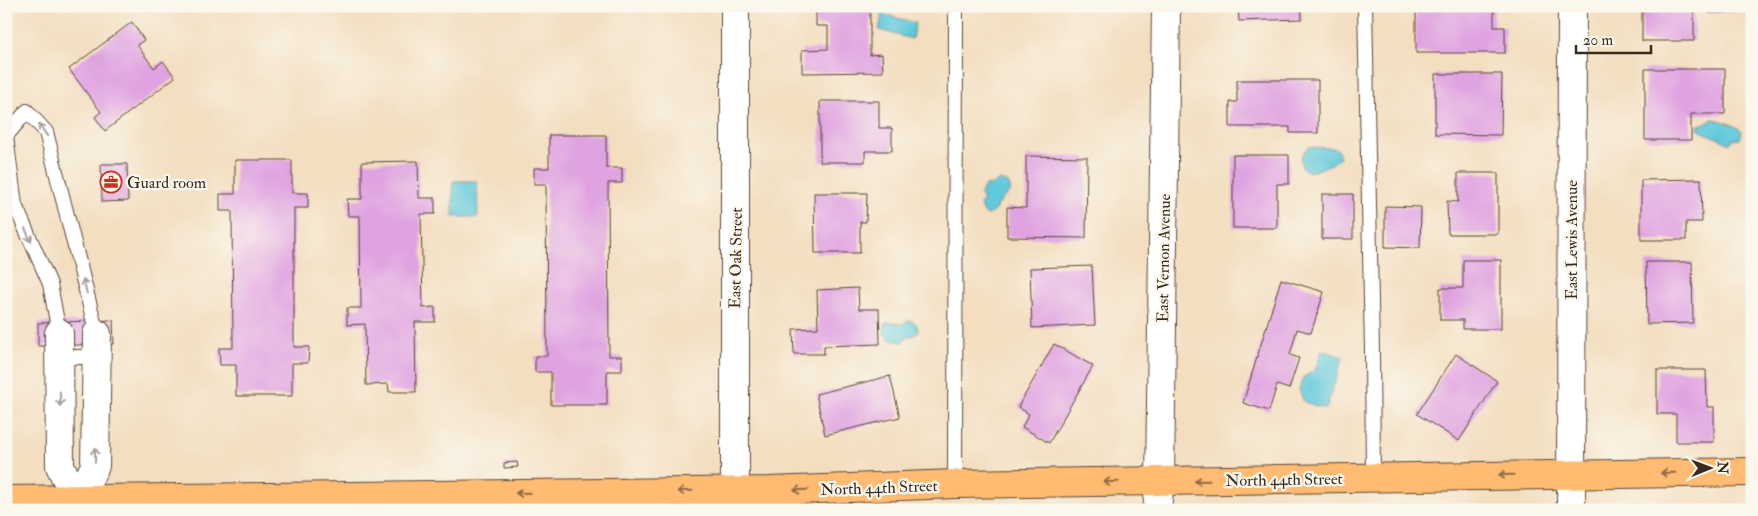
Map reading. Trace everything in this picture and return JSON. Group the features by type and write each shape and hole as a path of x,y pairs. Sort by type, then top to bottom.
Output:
{"main road":[{"name":"North 44th Street","path":"6,500 77,505 734,500 955,484 1752,472"}],"street":[{"name":"East Oak Street","path":"734,500 735,6"},
{"name":"East Vernon Avenue","path":"1157,510 1160,482 1166,6"},
{"name":"East Lewis Avenue","path":"1571,510 1572,6"},
{"path":"59,345 60,466 77,505"},
{"path":"77,505 95,466 96,345"}],"lane":[{"path":"955,484 956,6"},
{"path":"1365,6 1373,477"},
{"path":"27,112 46,132 96,345 59,345 50,284 15,205 6,137 27,112"}],"water":[{"path":"883,14 915,23 912,39 879,30"},
{"path":"1712,119 1723,121 1740,129 1742,131 1740,139 1731,140 1731,143 1727,143 1698,128 1699,125"},
{"path":"1309,147 1334,148 1338,150 1340,157 1333,163 1309,172 1303,168 1301,157"},
{"path":"1000,180 1008,183 1010,191 997,204 995,211 988,215 984,213 980,206 983,200 980,194 986,185 991,186"},
{"path":"453,181 477,181 478,217 453,217"},
{"path":"912,321 917,325 918,332 907,337 902,342 889,339 884,333 885,324 888,322 902,324"},
{"path":"1322,350 1343,357 1326,409 1304,402 1299,390 1303,377 1315,371"}],"building":[{"path":"816,6 860,6 860,10 870,9 870,55 882,54 883,72 802,73 802,50 828,49 828,26 816,26"},
{"path":"1238,6 1301,6 1302,19 1239,21"},
{"path":"1416,6 1494,6 1494,27 1505,27 1505,53 1416,53"},
{"path":"1642,6 1694,6 1694,41 1642,41"},
{"path":"1709,6 1735,6 1735,12 1709,13"},
{"path":"132,22 144,40 137,45 154,68 163,61 175,77 105,131 95,117 101,112 69,69"},
{"path":"1645,69 1725,69 1725,114 1691,114 1691,140 1645,140"},
{"path":"1435,74 1502,74 1501,135 1435,134"},
{"path":"1237,80 1318,80 1318,133 1290,133 1290,127 1230,127 1230,102 1237,102"},
{"path":"820,101 879,101 879,128 892,128 892,151 865,151 865,162 820,162"},
{"path":"549,135 606,135 606,168 622,168 622,183 608,183 609,356 622,356 622,371 607,371 607,405 551,405 551,372 535,372 535,356 547,356 546,184 534,184 534,168 549,168"},
{"path":"1233,155 1289,155 1289,184 1277,184 1277,228 1233,228"},
{"path":"1026,156 1087,157 1086,238 1007,237 1007,207 1026,208"},
{"path":"235,160 292,160 292,193 308,193 308,208 294,208 294,347 309,347 308,363 292,363 292,396 236,396 236,365 220,365 219,348 233,348 232,211 220,211 220,194 235,194"},
{"path":"418,161 419,198 435,198 435,214 421,214 423,308 435,307 435,322 415,322 416,392 389,392 388,384 366,385 365,324 347,325 347,308 361,308 360,216 348,216 347,199 362,199 362,162"},
{"path":"101,164 127,164 128,201 102,202"},
{"path":"1458,173 1498,173 1498,234 1448,234 1447,201 1458,202"},
{"path":"1701,179 1702,222 1686,222 1686,240 1641,240 1641,180"},
{"path":"814,193 867,193 866,222 860,222 860,253 815,253"},
{"path":"1322,194 1353,194 1353,239 1322,239"},
{"path":"1385,206 1421,207 1420,248 1385,247"},
{"path":"1463,260 1501,260 1501,329 1463,329 1463,320 1440,320 1440,288 1463,288"},
{"path":"1646,262 1692,262 1693,323 1647,324"},
{"path":"1092,266 1095,325 1032,328 1030,268"},
{"path":"1281,279 1324,292 1311,333 1297,329 1290,355 1299,358 1289,389 1277,385 1269,411 1243,403"},
{"path":"858,288 859,309 879,309 880,344 824,346 824,354 794,354 793,329 818,328 817,290"},
{"path":"113,320 114,344 38,346 38,323"},
{"path":"1054,344 1093,366 1049,443 1022,427 1029,414 1018,407"},
{"path":"1456,354 1497,381 1459,441 1417,414"},
{"path":"1657,370 1706,370 1707,407 1714,407 1714,442 1676,442 1676,414 1657,414"},
{"path":"890,376 900,417 825,435 816,394"},
{"path":"517,462 518,467 504,468 504,463"}],"place":[{"name":"Guard room","path":"111,182"}]}
